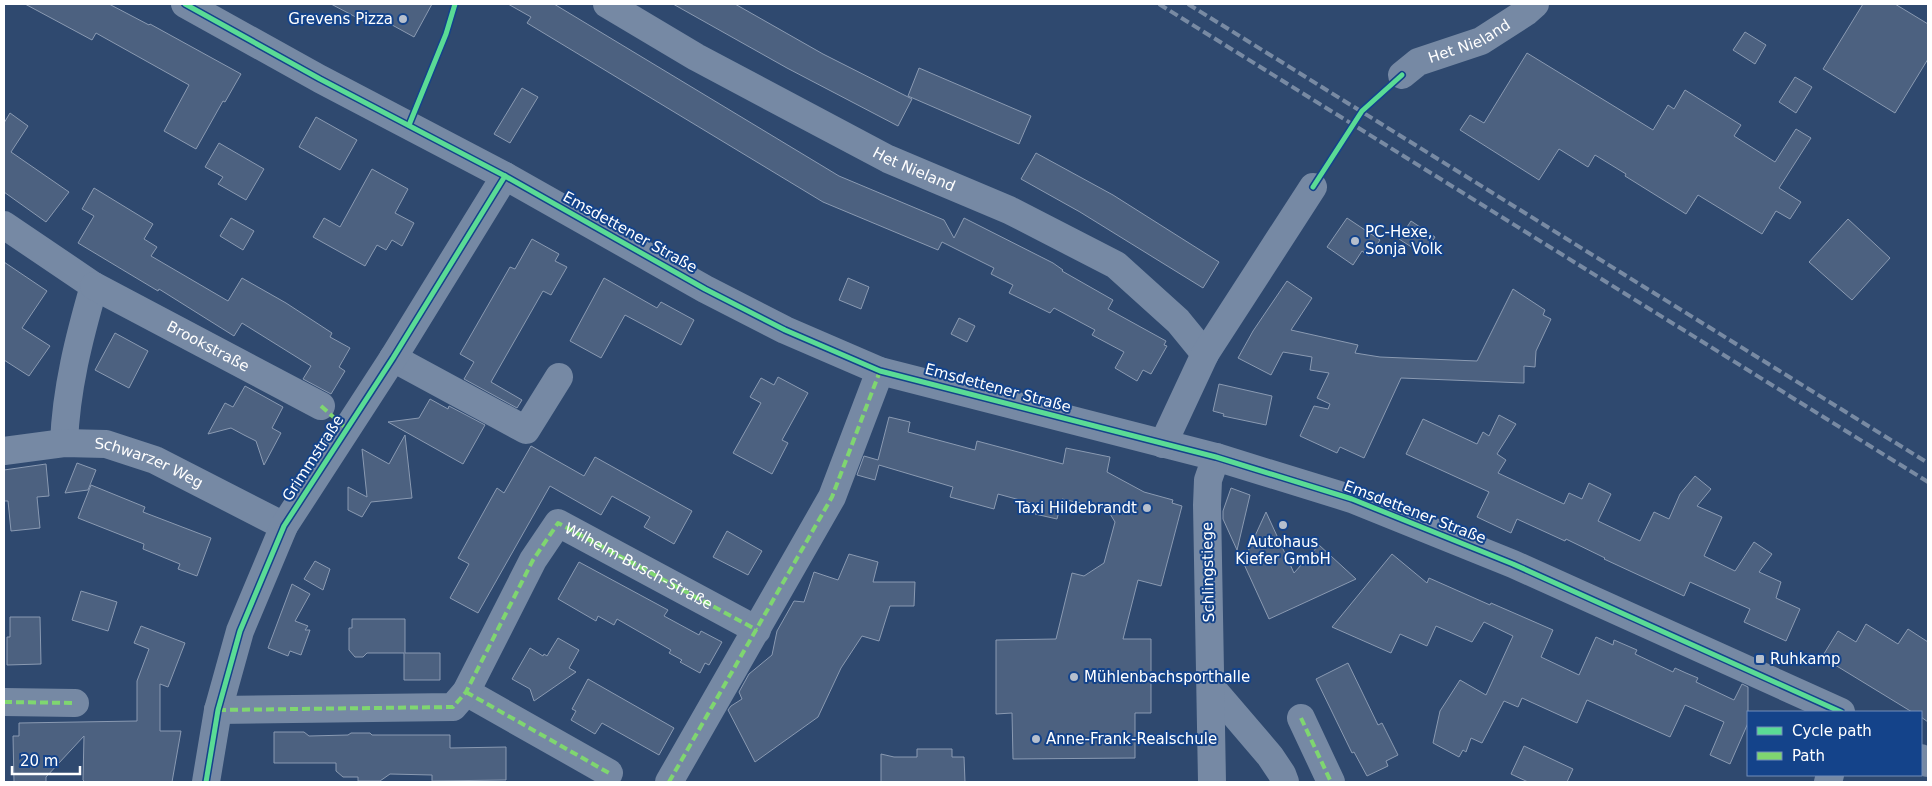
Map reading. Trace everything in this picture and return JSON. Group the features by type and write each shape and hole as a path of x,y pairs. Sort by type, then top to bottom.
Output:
{"street":[{"name":"Emsdettener Straße","path":"185,4 218,13 705,289 785,330 880,371 1216,458 1352,500 1514,564 1839,711"},
{"name":"Het Nieland","path":"606,4 696,57 888,159 1009,210 1116,265 1178,321 1204,354"},
{"name":"Het Nieland","path":"1402,75 1418,62 1481,41 1526,12 1535,4"},
{"name":"Grimmstraße","path":"206,782 218,710 240,631 284,526 393,358 505,176"},
{"path":"1163,444 1204,354 1313,187"},
{"name":"Brookstraße","path":"4,225 94,286 321,406"},
{"path":"64,443 71,374 94,286"},
{"path":"393,358 526,430 559,377"},
{"path":"670,782 832,497 880,371"},
{"name":"Schwarzer Weg","path":"4,451 64,443 106,444 154,460 284,526"},
{"name":"Schlingstiege","path":"1212,782 1207,506 1208,480 1216,458"},
{"name":"Wilhelm-Busch-Straße","path":"218,710 453,707 466,692 533,560 558,523 757,630"},
{"path":"1211,687 1270,756 1285,782"},
{"path":"466,692 609,773"},
{"path":"4,702 75,703"},
{"path":"1301,718 1331,782"}],"building":[{"path":"25,4 109,4 150,24 241,74 225,102 223,101 196,149 164,131 189,85 96,33 92,40"},
{"name":"Grevens Pizza","path":"331,4 432,4 414,37 374,15 369,24"},
{"path":"508,4 554,4 839,176 944,220 954,238 964,218 1053,263 1062,271 1113,300 1108,309 1166,341 1164,345 1167,346 1151,374 1143,370 1137,381 1115,368 1124,352 1092,335 1095,330 1054,308 1050,313 1009,293 1013,285 991,274 994,268 942,242 938,250 823,202 527,23 531,17"},
{"path":"673,4 735,4 823,54 912,99 898,126 787,68"},
{"path":"1863,4 1895,4 1928,24 1928,59 1895,113 1823,69"},
{"path":"1745,32 1766,45 1755,64 1733,50"},
{"path":"1527,53 1653,130 1668,105 1674,109 1685,90 1741,125 1734,136 1775,162 1796,129 1811,138 1779,188 1801,202 1790,219 1776,211 1762,234 1698,195 1686,214 1595,155 1588,167 1559,149 1539,180 1460,130 1470,115 1484,123"},
{"path":"919,68 1031,116 1019,144 908,96"},
{"path":"1795,77 1812,87 1796,113 1779,102"},
{"path":"522,88 538,97 510,143 494,134"},
{"path":"10,113 28,126 11,152 69,192 46,222 4,192 4,123"},
{"path":"316,117 357,140 340,170 299,147"},
{"path":"219,143 264,169 246,200 218,184 223,177 205,167"},
{"path":"1036,153 1113,195 1219,262 1203,288 1080,212 1021,179"},
{"path":"372,169 408,189 395,213 414,223 402,246 392,240 386,250 377,245 365,266 313,237 324,218 340,227"},
{"path":"94,188 153,224 144,239 157,247 151,256 228,301 242,278 286,303 332,333 330,337 350,348 339,367 345,371 331,394 303,379 311,366 242,323 234,336 159,289 158,291 78,243 94,216 82,209"},
{"path":"231,218 254,231 243,250 220,236"},
{"name":"PC-Hexe, Sonja Volk","path":"1347,218 1380,240 1369,256 1362,251 1353,265 1327,247"},
{"path":"1848,219 1890,258 1852,300 1809,262"},
{"path":"1411,221 1435,237 1424,255 1399,239"},
{"path":"532,239 559,254 555,261 567,267 551,295 543,291 491,382 522,400 517,408 464,379 474,362 460,354 510,267 515,269"},
{"path":"4,262 47,291 22,328 50,346 29,376 4,360"},
{"path":"604,278 657,308 661,302 694,320 681,345 625,315 601,358 570,341"},
{"path":"848,278 869,287 861,309 839,300"},
{"path":"1287,281 1312,298 1291,330 1358,345 1355,353 1380,357 1477,361 1513,289 1545,310 1543,315 1551,319 1536,351 1535,367 1524,366 1524,383 1401,378 1364,458 1340,447 1337,453 1300,436 1314,406 1328,409 1330,404 1317,398 1329,373 1310,370 1312,357 1283,352 1271,375 1238,358 1253,331"},
{"path":"959,318 975,326 967,342 951,334"},
{"path":"115,333 148,351 129,388 95,370"},
{"path":"778,377 808,393 782,440 788,443 772,474 733,453 761,403 750,397 761,378 774,385"},
{"path":"1219,384 1272,396 1266,425 1223,416 1224,414 1213,411"},
{"path":"245,386 283,407 272,428 281,433 264,465 256,441 231,428 208,434 225,403 233,407"},
{"path":"430,399 448,409 449,406 485,425 463,464 388,422 419,418"},
{"path":"1499,415 1516,424 1497,454 1506,460 1498,473 1564,504 1569,493 1582,499 1589,483 1611,494 1598,521 1640,541 1654,512 1669,519 1680,494 1695,476 1711,489 1697,506 1722,517 1704,556 1735,571 1754,542 1772,554 1759,572 1781,582 1776,598 1800,609 1786,641 1744,622 1750,609 1690,582 1684,596 1566,539 1565,541 1517,519 1511,533 1477,517 1489,492 1406,454 1423,419 1477,444 1483,432 1489,436"},
{"path":"889,417 910,422 908,432 975,450 977,441 1063,464 1066,448 1110,457 1107,472 1144,492 1173,500 1172,503 1182,506 1161,586 1138,580 1123,639 1151,639 1151,713 1135,713 1135,758 1013,759 1012,713 996,714 996,640 1056,639 1072,573 1084,576 1104,563 1115,522 1107,509 1062,499 1057,519 1035,514 1038,505 998,494 994,509 950,497 953,487 879,465 875,480 857,475 864,456 878,460"},
{"path":"405,435 412,498 371,502 362,517 348,510 348,487 367,497 362,449 389,464"},
{"path":"531,446 584,476 595,457 692,511 674,544 644,527 650,517 612,496 601,515 550,486 478,613 450,598 469,564 458,558 497,488 504,493"},
{"path":"77,463 96,470 88,490 65,493"},
{"path":"46,464 49,496 37,497 40,528 11,531 8,501 4,501 4,470"},
{"path":"91,485 145,507 143,512 211,538 197,576 178,569 180,564 143,549 144,544 78,518"},
{"path":"1231,488 1250,495 1237,550 1223,519 1223,511"},
{"path":"1266,512 1294,573 1319,545 1356,579 1269,619 1243,562"},
{"path":"727,531 762,551 748,575 713,557"},
{"path":"849,554 878,562 873,582 915,582 914,606 890,606 879,641 862,636 841,668 818,717 755,762 728,710 742,699 739,692 749,674 772,655 777,631 794,601 804,602 814,572 838,580"},
{"path":"1392,554 1427,583 1429,578 1553,630 1541,657 1579,675 1596,637 1613,645 1614,640 1637,650 1635,654 1673,672 1675,668 1698,678 1696,682 1734,700 1742,684 1748,687 1747,725 1730,764 1710,755 1724,722 1685,705 1670,737 1587,700 1577,723 1522,698 1518,707 1504,701 1482,743 1471,738 1466,752 1463,750 1459,757 1433,743 1440,711 1460,680 1486,695 1513,636 1484,622 1472,642 1436,626 1427,646 1400,634 1391,653 1332,627"},
{"path":"315,561 330,569 323,590 304,579"},
{"path":"579,562 668,610 664,616 699,635 701,631 722,642 709,665 705,663 700,673 680,662 682,660 669,653 671,650 617,619 614,625 598,616 596,621 558,599"},
{"path":"292,584 310,594 295,621 308,626 305,630 310,630 301,655 290,651 288,656 268,648"},
{"path":"81,591 117,602 108,631 72,620"},
{"path":"10,617 40,617 41,664 7,665 7,637 10,637"},
{"path":"352,619 405,619 405,653 440,653 440,680 404,680 404,653 367,653 363,657 355,657 349,650 349,628 352,628"},
{"path":"1866,624 1898,644 1908,629 1928,642 1928,722 1922,718 1922,711 1910,711 1822,657 1838,631 1856,642"},
{"path":"141,626 185,643 168,687 160,684 160,731 181,731 172,782 85,782 83,780 84,736 46,777 46,782 14,782 13,736 19,736 19,723 137,721 137,681 149,649 134,643"},
{"path":"558,638 579,650 569,668 576,672 534,701 530,689 512,679 530,648 543,656 544,654 547,656"},
{"path":"1348,663 1378,725 1382,723 1398,755 1386,761 1388,766 1367,776 1354,752 1352,753 1316,679"},
{"path":"588,679 674,728 659,755 602,723 595,734 571,720 576,711 572,709"},
{"path":"274,732 304,732 309,736 348,735 351,733 370,733 372,735 450,735 450,748 506,747 506,780 432,781 432,775 390,774 380,781 358,781 358,777 343,777 336,771 336,763 274,763"},
{"path":"1524,746 1573,769 1567,782 1528,782 1511,774"},
{"path":"917,749 952,749 952,757 964,757 965,782 881,782 881,754 894,757 917,757"}],"railway":[{"path":"1159,4 1928,482"},
{"path":"1188,4 1928,463"}],"marked path":[{"path":"669,782 832,497 880,371"},
{"path":"321,406 347,429"},
{"path":"218,710 453,707 466,692 533,560 558,523 757,630"},
{"path":"466,692 609,773"},
{"path":"4,702 75,703"},
{"path":"1301,718 1331,782"}],"cycle path":[{"path":"185,4 320,79 505,176 705,289 785,330 880,371 1216,457 1352,499 1513,564 1839,711"},
{"path":"409,125 446,34 455,4"},
{"path":"1313,187 1362,111 1402,75"},
{"path":"206,782 218,710 240,631 284,526 393,358 505,176"}],"place":[{"name":"Grevens Pizza","path":"403,19"},
{"name":"PC-Hexe, Sonja Volk","path":"1355,241"},
{"name":"Taxi Hildebrandt","path":"1147,508"},
{"name":"Autohaus Kiefer GmbH","path":"1283,525"},
{"name":"Ruhkamp","path":"1760,659"},
{"name":"Mühlenbachsporthalle","path":"1074,677"},
{"name":"Anne-Frank-Realschule","path":"1036,739"}]}
